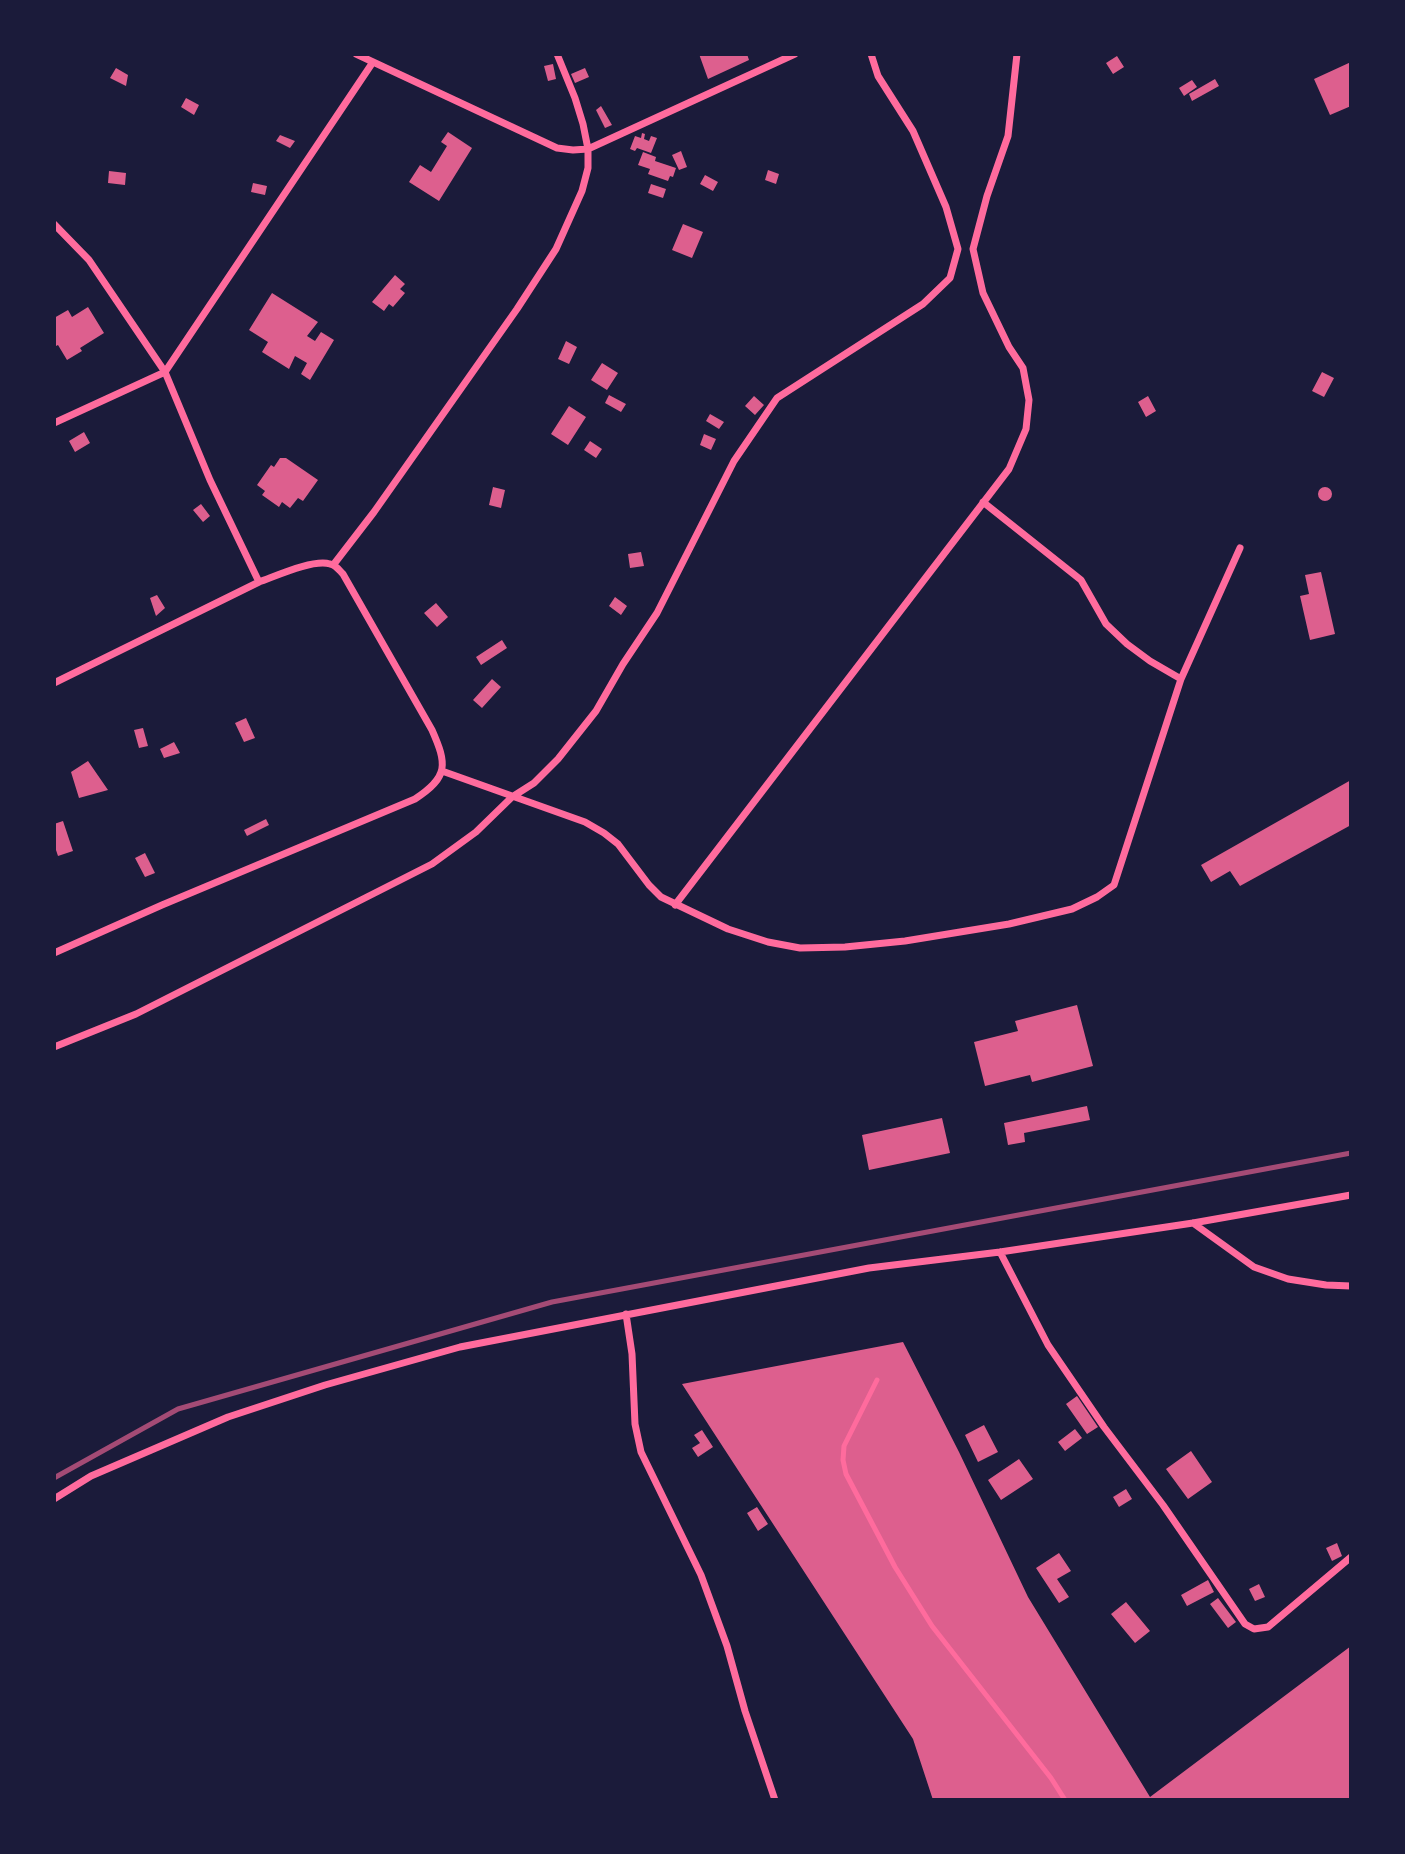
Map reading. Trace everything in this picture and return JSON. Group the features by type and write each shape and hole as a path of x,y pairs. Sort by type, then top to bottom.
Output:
{"street":[{"path":"356,54 557,148 573,150 588,149 794,54"},
{"path":"334,564 374,512 517,309 556,249 582,191 588,168 588,149 575,98 557,54"},
{"path":"54,1047 136,1014 432,864 476,832 512,797 534,783 558,759 596,711 657,613 734,461 777,398 923,304 950,278 958,249 946,207 913,131 878,76 871,54"},
{"path":"675,905 1009,469 1026,429 1029,400 1023,368 1009,348 983,293 973,249 1008,136 1017,54"},
{"path":"54,423 165,372 373,62"},
{"path":"54,224 89,260 165,372 210,480 259,582"},
{"path":"958,249 973,249"},
{"path":"983,502 1081,580 1105,624 1127,644 1150,662 1181,679"},
{"path":"442,771 585,822 618,844 661,897 738,932 768,942 800,948 905,942 1009,924 1072,909 1114,885 1181,679 1240,548"},
{"path":"54,683 259,582 314,564 334,564 343,575 432,730 441,751 442,771 433,787 415,799 54,953"},
{"path":"54,1499 91,1476 228,1417 325,1385 460,1347 869,1268 1000,1252 1193,1223 1351,1195"},
{"path":"1193,1223 1254,1267 1288,1279 1351,1286"},
{"path":"1000,1252 1048,1345 1245,1625 1254,1629 1268,1628 1351,1557"},
{"path":"625,1314 632,1354 635,1424 641,1452 701,1575 727,1646 745,1711 775,1800"}],"lane":[{"path":"877,1380 844,1446 846,1474 895,1567 932,1626 1051,1777 1065,1800"}],"building":[{"path":"699,54 747,54 749,60 708,79"},
{"path":"1117,56 1124,67 1113,74 1106,63"},
{"path":"1351,62 1351,106 1330,115 1314,79"},
{"path":"553,64 556,79 548,81 544,66"},
{"path":"116,68 128,75 126,86 110,78"},
{"path":"585,68 589,77 575,83 571,74"},
{"path":"1215,79 1219,86 1192,101 1189,94"},
{"path":"1192,80 1197,87 1184,96 1179,88"},
{"path":"186,98 199,105 194,115 181,107"},
{"path":"601,106 612,125 605,128 596,110"},
{"path":"448,132 472,148 439,201 409,182 420,165 431,172 447,146 441,142"},
{"path":"642,133 645,134 644,139 649,141 651,136 657,138 651,153 637,148 635,151 630,149 635,136 641,138"},
{"path":"280,135 295,141 290,148 276,141"},
{"path":"681,151 687,167 679,170 672,155"},
{"path":"643,152 656,157 655,161 676,168 673,177 670,176 668,181 648,174 650,169 638,165"},
{"path":"768,170 779,174 776,184 765,180"},
{"path":"109,171 126,173 125,185 108,183"},
{"path":"705,175 718,182 713,191 700,184"},
{"path":"253,183 267,186 265,195 251,192"},
{"path":"651,184 666,189 663,198 648,193"},
{"path":"683,224 703,232 692,258 672,250"},
{"path":"395,275 405,284 400,289 405,293 393,307 389,304 384,311 372,302"},
{"path":"272,293 318,322 307,336 315,341 321,332 334,340 310,380 301,374 307,363 295,356 289,369 262,352 268,342 249,330"},
{"path":"88,307 104,333 67,360 58,345 54,347 54,318 68,310 72,317"},
{"path":"566,341 577,347 569,364 558,359"},
{"path":"602,363 618,373 607,390 591,380"},
{"path":"1322,372 1334,378 1324,397 1312,391"},
{"path":"609,395 626,404 621,412 605,403"},
{"path":"754,396 764,405 755,415 745,406"},
{"path":"1148,396 1156,411 1146,417 1138,402"},
{"path":"569,406 586,417 568,445 551,434"},
{"path":"710,414 724,422 719,429 706,421"},
{"path":"84,432 90,443 75,452 69,441"},
{"path":"704,434 716,439 711,450 700,445"},
{"path":"590,441 602,449 596,458 584,450"},
{"path":"280,458 286,458 318,480 303,501 298,498 290,508 282,502 279,507 262,495 265,491 257,485 271,465 274,467"},
{"path":"493,487 505,490 501,508 489,505"},
{"path":"1322,487 1328,487 1332,494 1328,501 1322,501 1318,497 1318,491"},
{"path":"201,504 210,516 203,522 193,510"},
{"path":"641,552 644,566 630,568 628,554"},
{"path":"1321,572 1335,634 1310,640 1300,596 1309,594 1305,575"},
{"path":"157,595 165,608 156,616 150,598"},
{"path":"615,597 627,606 621,615 609,606"},
{"path":"436,603 448,617 437,627 424,613"},
{"path":"502,640 507,648 481,665 476,657"},
{"path":"492,679 501,687 482,708 473,700"},
{"path":"246,718 255,738 244,742 235,723"},
{"path":"143,728 148,746 139,748 134,730"},
{"path":"174,742 180,753 164,758 160,749"},
{"path":"88,761 108,790 79,798 71,772"},
{"path":"1351,780 1351,825 1240,886 1230,871 1211,882 1201,865"},
{"path":"266,819 269,825 247,836 244,830"},
{"path":"63,821 73,851 58,856 54,844 54,824"},
{"path":"145,853 155,873 145,877 135,858"},
{"path":"1077,1005 1093,1066 1032,1082 1030,1075 985,1086 974,1042 1018,1031 1015,1021"},
{"path":"1087,1106 1090,1120 1024,1133 1025,1142 1008,1145 1004,1123"},
{"path":"942,1118 950,1153 869,1170 862,1135"},
{"path":"903,1342 1028,1597 1150,1797 1351,1646 1351,1800 933,1800 913,1739 682,1384"},
{"path":"1077,1396 1098,1427 1087,1434 1066,1404"},
{"path":"984,1425 998,1452 978,1462 965,1435"},
{"path":"1075,1429 1082,1438 1065,1451 1058,1442"},
{"path":"702,1430 713,1447 698,1457 692,1448 700,1443 694,1435"},
{"path":"1191,1451 1212,1482 1188,1499 1166,1469"},
{"path":"1019,1459 1033,1479 1001,1500 988,1480"},
{"path":"1126,1489 1132,1499 1119,1507 1113,1497"},
{"path":"757,1507 768,1524 758,1531 747,1513"},
{"path":"1337,1543 1342,1556 1332,1561 1326,1548"},
{"path":"1059,1553 1071,1571 1057,1579 1069,1597 1059,1603 1036,1568"},
{"path":"1208,1580 1214,1592 1187,1606 1181,1595"},
{"path":"1259,1584 1265,1597 1255,1601 1249,1589"},
{"path":"1218,1598 1236,1622 1228,1628 1210,1604"},
{"path":"1126,1602 1150,1631 1135,1643 1111,1614"}],"railway":[{"path":"54,1478 178,1409 552,1302 1351,1153"}]}
